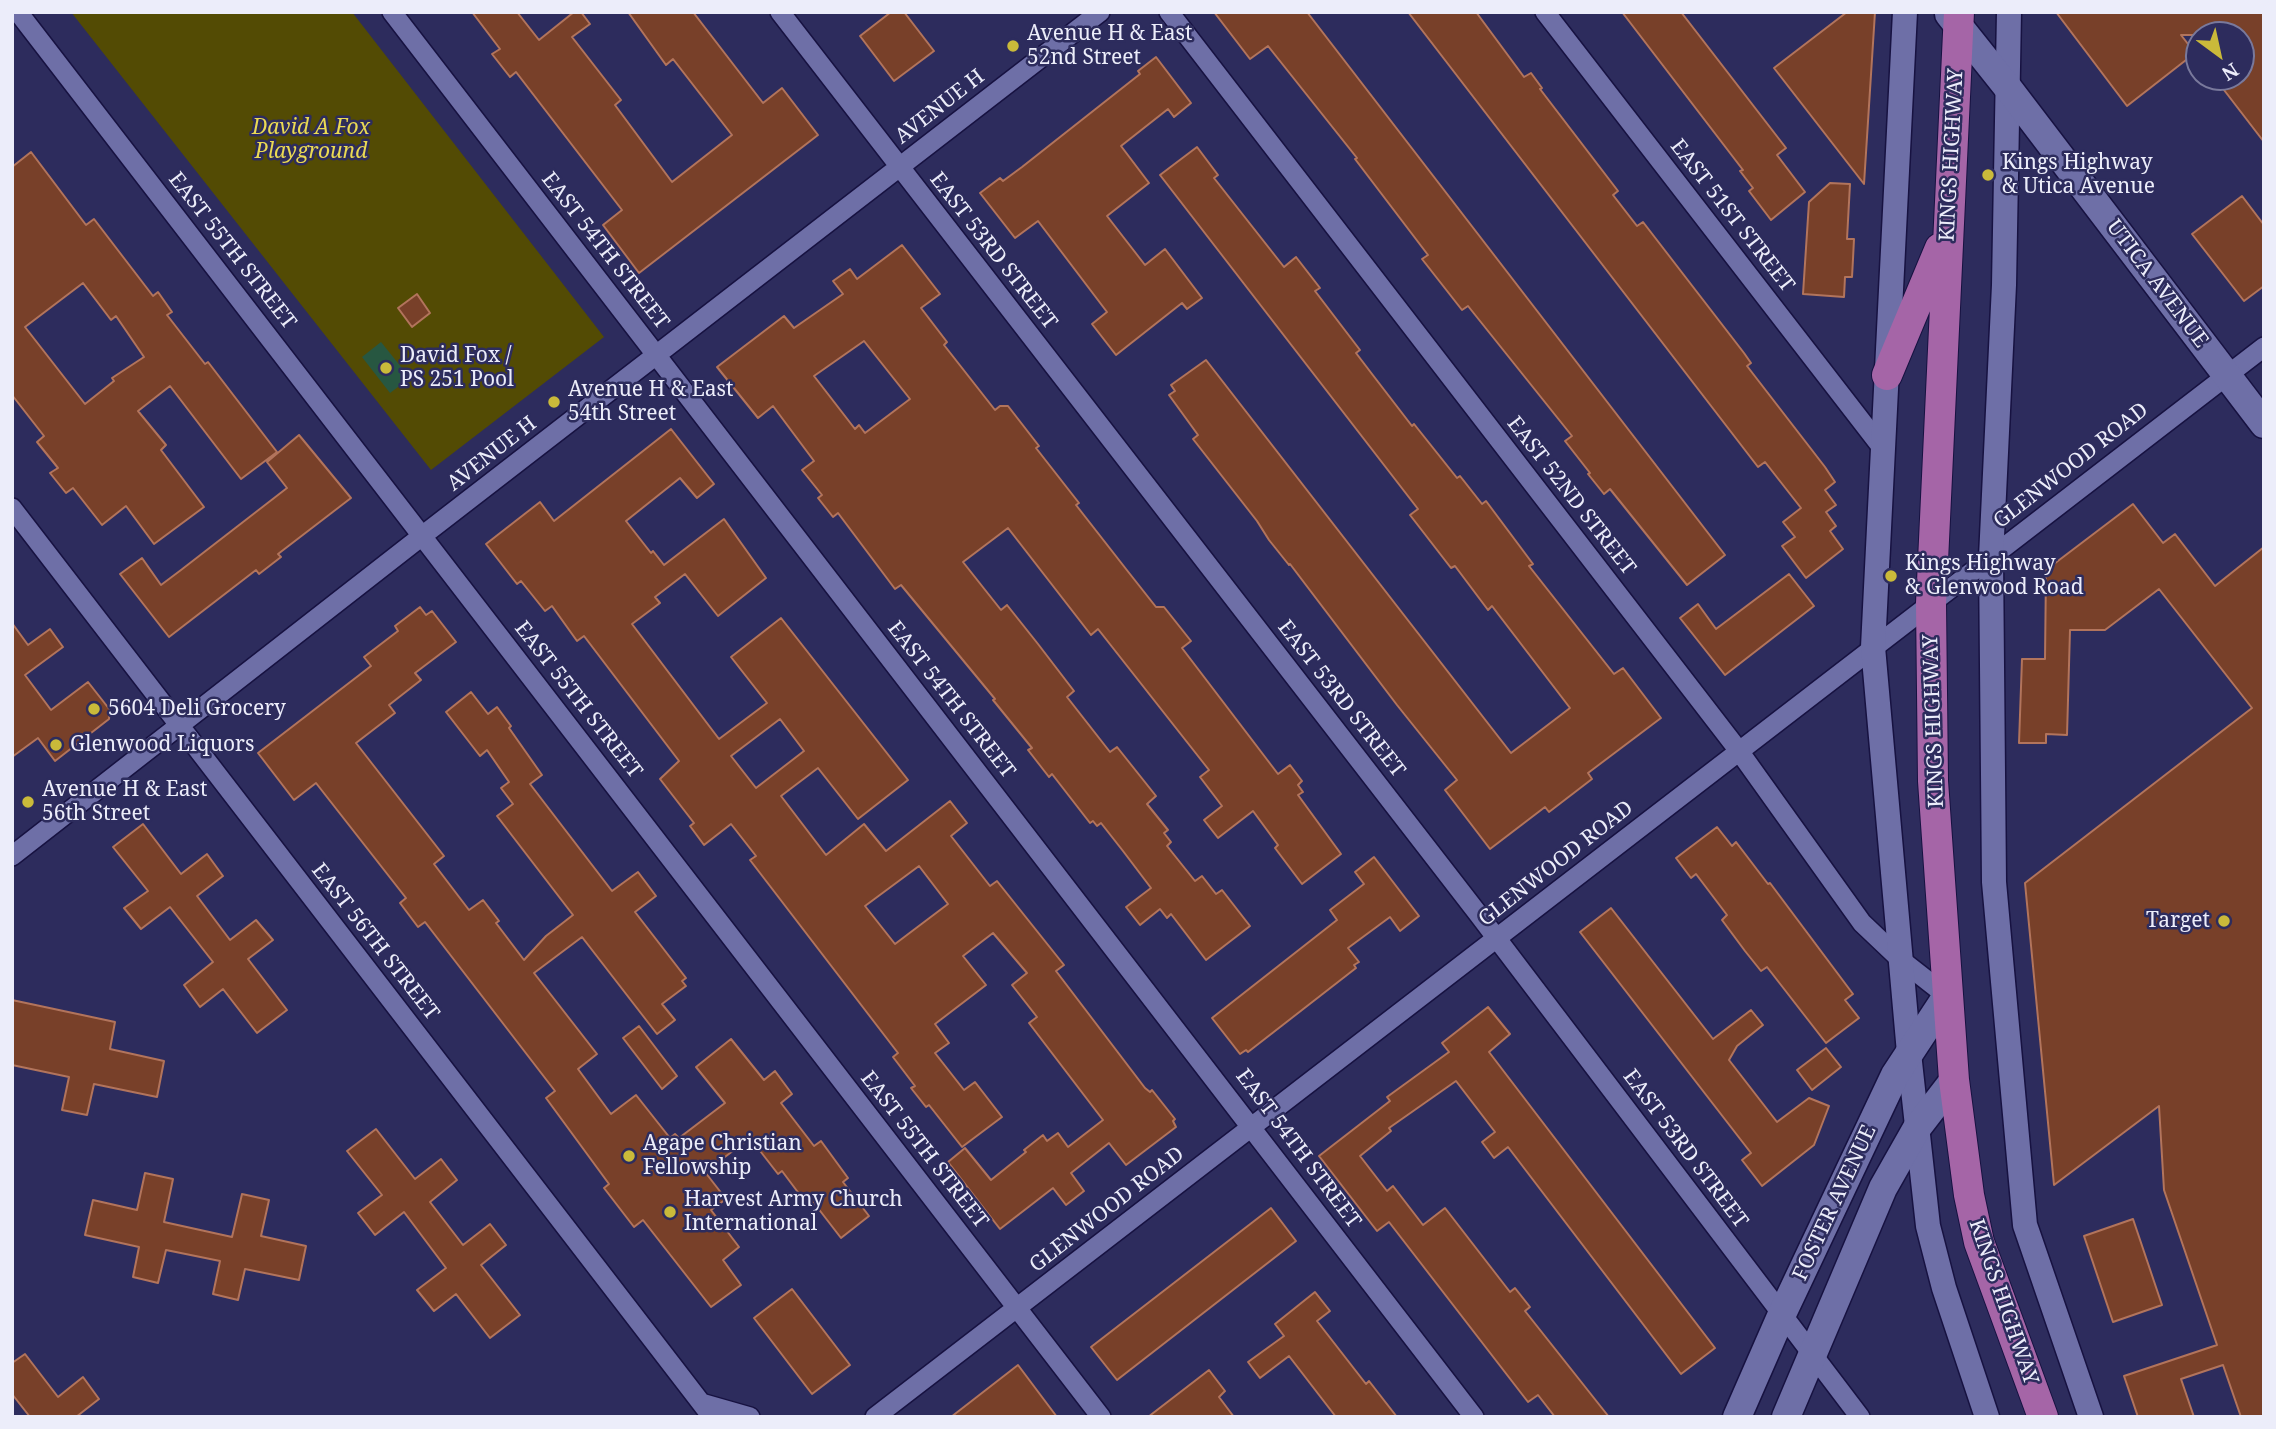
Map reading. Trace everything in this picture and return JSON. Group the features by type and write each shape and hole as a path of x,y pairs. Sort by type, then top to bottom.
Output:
{"main road":[{"name":"UTICA AVENUE","path":"1955,17 2264,424"},
{"name":"KINGS HIGHWAY","path":"1955,17 1931,603 1933,781 1954,1080 1969,1195 1979,1242 2043,1417"},
{"path":"1887,375 1948,228"},
{"name":"FOSTER AVENUE","path":"1737,1417 1782,1314 1895,1075 1947,996"},
{"name":"FOSTER AVENUE","path":"1786,1417 1883,1188 1917,1128 1954,1080"}],"street":[{"name":"EAST 55TH STREET","path":"18,12 1101,1417"},
{"name":"EAST 54TH STREET","path":"392,12 1474,1417"},
{"name":"EAST 53RD STREET","path":"780,12 1479,915 1860,1417"},
{"name":"AVENUE H","path":"12,856 1100,12"},
{"name":"EAST 52ND STREET","path":"1169,12 1739,751 1863,923 1901,960 1947,996"},
{"name":"EAST 51ST STREET","path":"1545,12 1883,449"},
{"path":"1905,12 1873,647 1909,1053 1928,1226 1944,1288 1987,1417"},
{"path":"2009,12 2004,285 1991,557 1994,882 2025,1225 2091,1417"},
{"name":"GLENWOOD ROAD","path":"875,1417 2264,347"},
{"name":"EAST 56TH STREET","path":"12,508 706,1410 750,1417"}],"green space":[{"name":"David A Fox Playground","path":"71,12 352,12 604,337 431,470"}],"shaded area":[{"name":"David Fox / PS 251 Pool","path":"381,342 410,378 390,393 362,357"}],"building":[{"path":"472,12 517,12 539,40 574,12 581,12 590,24 572,37 621,100 615,105 672,182 732,135 673,59 666,65 628,12 693,12 763,103 782,88 818,135 639,273 603,225 622,210 516,72 510,77 492,54 500,49"},
{"path":"891,12 904,12 934,51 894,81 860,36"},
{"path":"1214,12 1307,12 1725,555 1687,585 1610,489 1604,494 1588,474 1590,473 1565,441 1572,436 1468,306 1462,310 1422,259 1428,255 1355,159 1357,158 1268,46 1250,59"},
{"path":"1408,12 1476,12 1524,77 1531,73 1542,88 1540,89 1618,191 1613,195 1637,226 1643,222 1744,353 1751,363 1747,366 1825,467 1835,482 1825,490 1836,505 1826,512 1836,526 1830,531 1843,549 1806,578 1782,546 1795,537 1783,522 1801,508 1765,462 1758,467"},
{"path":"1622,12 1681,12 1786,148 1777,155 1805,192 1771,220 1749,191 1753,188 1740,171 1743,170"},
{"path":"1847,12 1875,12 1864,184 1774,68"},
{"path":"2056,12 2264,12 2264,142 2225,91 2255,91 2255,21 2185,21 2185,35 2181,35 2185,40 2185,61 2127,106"},
{"path":"1156,57 1191,103 1174,117 1168,109 1121,146 1149,183 1107,216 1145,265 1165,249 1202,298 1187,309 1182,303 1116,355 1092,324 1107,312 1038,221 1015,238 980,193 1000,178 1003,181 1022,167 1140,74 1138,71"},
{"path":"1197,147 1218,175 1214,178 1284,267 1296,257 1320,288 1315,291 1360,350 1356,353 1412,426 1414,424 1457,478 1460,476 1482,504 1486,501 1533,564 1529,566 1614,674 1623,668 1661,718 1588,773 1592,779 1549,812 1545,807 1490,849 1445,790 1457,780 1193,439 1198,435 1169,395 1175,391 1171,385 1206,360 1511,753 1570,708 1492,606 1488,610 1455,566 1451,568 1410,515 1418,509 1160,175"},
{"path":"31,152 86,225 94,219 153,296 158,292 172,312 167,315 205,364 208,362 277,452 241,479 170,386 138,411 166,445 161,450 204,507 154,544 126,506 102,525 73,488 66,493 50,473 58,468 37,442 44,436 12,395 12,167","holes":["83,283 111,320 116,316 144,357 112,378 114,381 85,404 25,327"]},
{"path":"1830,183 1850,184 1847,239 1854,239 1853,259 1852,277 1845,277 1844,297 1803,294 1809,202"},
{"path":"2242,196 2264,225 2264,286 2244,301 2192,234"},
{"path":"902,245 940,294 921,308 947,342 944,345 995,410 1000,406 1008,406 1039,446 1036,448 1079,503 1076,505 1156,607 1164,607 1191,641 1182,648 1278,774 1290,765 1302,781 1298,785 1303,792 1298,795 1341,854 1302,884 1275,848 1278,845 1253,811 1218,838 1204,820 1222,806 1200,777 1209,770 1098,629 1091,635 1008,528 963,562 1001,610 1007,605 1038,644 1074,691 1067,697 1110,752 1117,747 1156,796 1147,804 1168,830 1164,833 1171,842 1167,846 1195,881 1202,876 1216,894 1222,890 1250,926 1206,960 1171,914 1167,918 1160,909 1140,925 1126,907 1151,888 1123,851 1101,823 1097,826 1093,821 1090,823 1052,774 1049,777 1028,750 1032,748 993,700 995,699 901,585 895,589 838,513 833,517 818,498 822,495 802,470 814,461 773,406 758,418 717,367 784,316 794,328 843,294 833,281 850,269 857,279","holes":["864,341 910,399 865,433 859,425 855,429 814,376"]},
{"path":"417,294 430,313 412,327 398,308"},
{"path":"671,429 714,484 697,498 680,478 626,521 664,565 724,519 766,578 718,616 685,574 655,597 660,603 632,624 719,739 767,703 731,657 781,618 908,780 858,819 818,768 781,796 826,855 864,824 886,851 950,801 967,823 951,836 990,886 997,881 1064,965 1056,971 1145,1088 1150,1092 1152,1090 1175,1119 1173,1121 1176,1127 1126,1165 1109,1143 1071,1173 1084,1191 1066,1205 1053,1188 1000,1229 948,1162 965,1148 991,1180 1043,1135 1047,1141 1058,1133 1068,1147 1103,1120 1029,1023 1037,1017 1012,985 1027,973 993,933 963,956 986,985 935,1024 949,1043 935,1053 964,1090 975,1082 1002,1117 962,1147 929,1105 926,1107 911,1088 915,1086 893,1057 898,1053 750,860 756,856 731,824 704,845 690,826 694,823 660,779 679,761 584,636 577,641 552,606 545,611 521,581 517,584 486,544 540,502 554,521","holes":["780,719 804,751 756,788 731,756","919,866 948,904 895,944 865,906"]},
{"path":"299,435 351,498 278,554 281,557 259,574 256,570 169,637 120,574 142,558 161,585 287,488 267,462"},
{"path":"2133,504 2163,543 2175,534 2215,586 2264,547 2264,1417 2241,1417 2223,1365 2181,1379 2194,1417 2138,1417 2124,1376 2217,1345 2164,1190 2159,1106 2054,1185 2025,883 2252,708 2159,589 2105,630 2070,630 2067,735 2046,734 2046,743 2019,743 2022,659 2045,659 2046,570"},
{"path":"1789,574 1814,606 1725,675 1680,618 1698,604 1716,629"},
{"path":"420,607 426,615 432,611 456,642 415,673 421,680 389,705 395,713 356,743 444,856 434,864 469,910 483,900 499,921 496,923 524,960 546,936 573,915 497,816 513,804 501,788 509,782 487,750 480,756 446,712 471,692 488,714 497,707 511,726 509,728 542,775 530,784 612,891 638,872 656,896 635,912 686,978 682,981 686,986 662,1004 675,1020 657,1034 582,937 534,973 597,1054 578,1069 611,1114 636,1095 670,1138 675,1134 679,1138 725,1103 696,1067 731,1039 764,1080 775,1071 792,1094 781,1103 814,1146 821,1141 848,1178 843,1182 869,1216 841,1238 814,1203 809,1207 782,1171 778,1174 750,1138 705,1172 726,1199 711,1210 739,1247 723,1260 741,1285 711,1307 643,1220 634,1227 604,1188 609,1184 546,1098 555,1091 425,922 418,927 400,903 406,898 316,783 294,800 258,753 371,666 364,657 398,631 395,626"},
{"path":"12,623 28,645 50,629 63,647 25,675 51,710 88,682 110,710 109,719 55,761 38,738 12,757"},
{"path":"143,824 181,874 207,854 223,876 197,896 230,940 256,920 273,940 248,959 287,1010 257,1033 223,989 200,1007 184,985 213,962 170,907 141,929 124,908 148,891 113,847"},
{"path":"1717,827 1732,846 1736,842 1768,884 1770,883 1853,994 1845,1000 1859,1018 1826,1043 1767,967 1761,971 1745,951 1722,920 1727,915 1696,874 1691,878 1676,858"},
{"path":"1374,857 1419,916 1400,931 1390,917 1348,948 1359,962 1354,965 1356,968 1248,1052 1246,1050 1240,1054 1212,1018 1337,920 1330,910 1364,884 1355,872"},
{"path":"1611,908 1713,1039 1751,1010 1763,1025 1737,1046 1729,1060 1777,1122 1809,1098 1829,1106 1814,1145 1762,1186 1742,1160 1751,1153 1580,932"},
{"path":"12,1000 115,1022 110,1049 164,1061 157,1097 94,1084 87,1115 62,1110 69,1077 12,1065"},
{"path":"1488,1007 1510,1034 1489,1052 1715,1348 1681,1374 1508,1147 1494,1158 1482,1142 1495,1132 1456,1081 1389,1128 1391,1131 1360,1156 1387,1191 1393,1186 1423,1225 1445,1208 1510,1292 1515,1288 1530,1307 1525,1311 1609,1417 1555,1417 1538,1395 1528,1402 1389,1222 1377,1231 1319,1156 1390,1101 1387,1097 1449,1052 1442,1043"},
{"path":"639,1026 677,1076 662,1089 623,1038"},
{"path":"1826,1048 1841,1067 1812,1090 1797,1070"},
{"path":"376,1129 415,1179 441,1159 457,1180 430,1202 463,1245 490,1224 506,1245 481,1265 520,1315 490,1338 456,1294 434,1311 417,1290 446,1268 404,1212 375,1235 358,1213 382,1195 347,1151"},
{"path":"145,1173 173,1179 164,1222 232,1237 242,1194 269,1200 261,1236 306,1246 299,1280 245,1269 238,1300 213,1294 220,1261 166,1250 158,1283 133,1277 139,1247 85,1235 93,1200 137,1210"},
{"path":"1271,1208 1296,1241 1117,1380 1091,1347"},
{"path":"2133,1219 2162,1305 2113,1322 2084,1236"},
{"path":"792,1289 850,1365 812,1394 754,1318"},
{"path":"1315,1292 1330,1311 1317,1321 1366,1384 1369,1381 1397,1417 1336,1417 1289,1356 1260,1378 1248,1362 1284,1336 1275,1324"},
{"path":"25,1354 58,1397 83,1377 99,1399 76,1417 30,1417 12,1394 12,1363"},
{"path":"1018,1365 1057,1417 951,1417"},
{"path":"1209,1370 1225,1391 1219,1397 1234,1417 1148,1417"}],"place":[{"name":"Avenue H & East 52nd Street","path":"1013,46"},
{"name":"Kings Highway & Utica Avenue","path":"1988,175"},
{"name":"David Fox / PS 251 Pool","path":"386,368"},
{"name":"Avenue H & East 54th Street","path":"554,402"},
{"name":"Kings Highway & Glenwood Road","path":"1891,576"},
{"name":"5604 Deli Grocery","path":"94,709"},
{"name":"Glenwood Liquors","path":"56,745"},
{"name":"Avenue H & East 56th Street","path":"28,802"},
{"name":"Target","path":"2224,921"},
{"name":"Agape Christian Fellowship","path":"629,1156"},
{"name":"Harvest Army Church International","path":"670,1212"}]}
